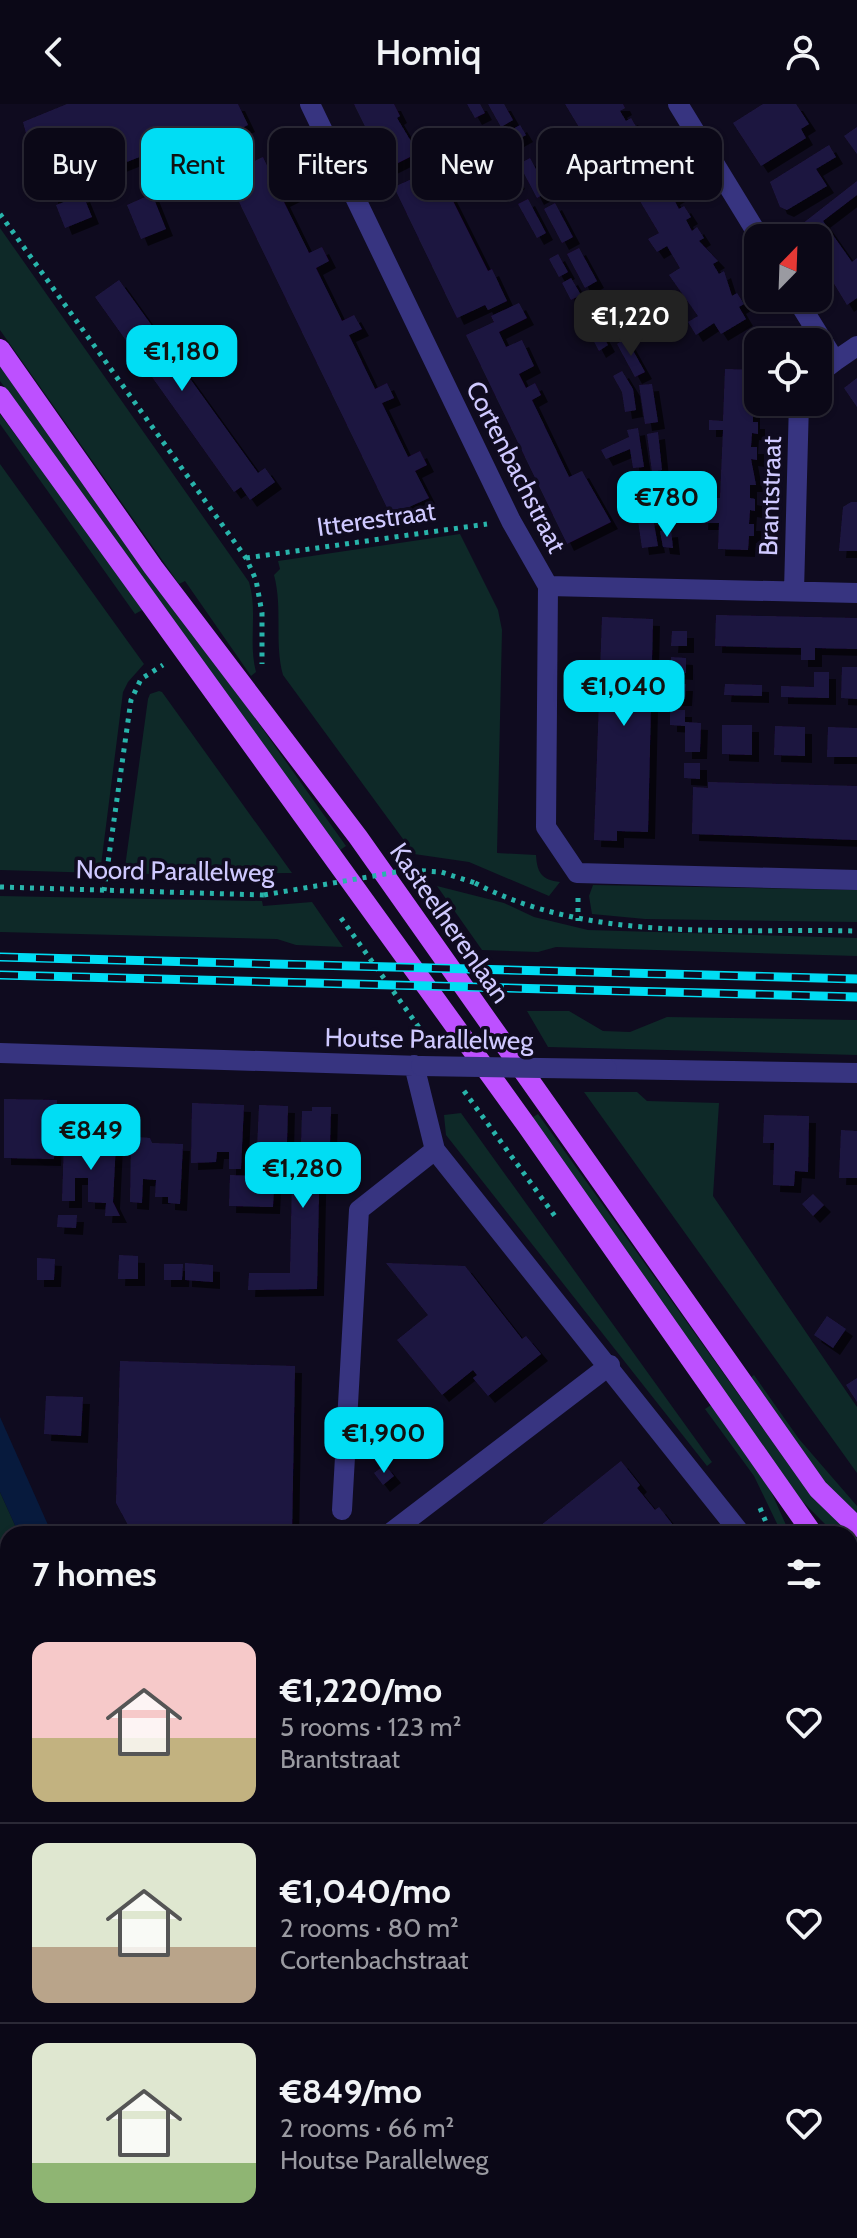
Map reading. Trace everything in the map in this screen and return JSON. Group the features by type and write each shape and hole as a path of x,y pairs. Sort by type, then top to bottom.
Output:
{"main road":[{"name":"Kasteelherenlaan","path":"0,349 153,567 358,837 818,1489 856,1526"},
{"path":"0,396 527,1126 807,1526"}],"street":[{"name":"Cortenbachstraat","path":"310,104 511,521 548,586 546,827 577,873 857,880"},
{"path":"678,104 751,224"},
{"path":"805,312 835,361"},
{"path":"832,363 857,346"},
{"name":"Brantstraat","path":"794,591 799,416"},
{"path":"548,586 857,593"},
{"name":"Houtse Parallelweg","path":"0,1053 418,1066 857,1073"},
{"path":"418,1066 435,1150 610,1365 735,1526"},
{"path":"342,1510 359,1210 435,1150"},
{"path":"399,1526 610,1365"}],"path":[{"name":"Itterestraat","path":"0,214 246,558 511,521"},
{"path":"104,891 131,700 141,679 164,664"},
{"name":"Noord Parallelweg","path":"0,887 264,895 408,870 441,872 533,908 578,921 632,926 857,931"}],"green space":[{"path":"0,228 249,582 256,672 251,676 185,581 179,584 0,330"},
{"path":"0,360 346,846 337,852 0,381"},
{"path":"0,414 144,609 135,614 0,424"},
{"path":"0,464 144,664 123,692 100,873 0,870"},
{"path":"460,534 498,610 502,630 497,853 536,855 542,874 560,882 549,896 469,862 414,854 283,675 280,663 274,575 280,569 278,561"},
{"path":"159,691 292,873 130,874 125,867 148,699 150,694"},
{"path":"593,885 857,890 857,922 645,919 592,914 589,896"},
{"path":"437,886 504,903 534,917 588,930 857,938 857,956 556,947 538,952 482,950"},
{"path":"0,896 262,901 263,906 312,902 343,947 296,945 277,939 0,932"},
{"path":"527,1011 569,1011 603,1031 630,1032 667,1017 857,1020 857,1055 548,1047"},
{"path":"584,1092 637,1092 647,1101 719,1103 713,1196 857,1407 857,1473"},
{"path":"461,1113 712,1462 707,1466 446,1135 444,1115"},
{"path":"538,1114 799,1479 844,1526 827,1526 801,1500 528,1120"},
{"path":"754,1375 799,1439 857,1506 857,1517 816,1473 747,1380"},
{"path":"711,1405 770,1489 786,1526 778,1526 754,1476 705,1409"},
{"path":"0,1492 15,1526 0,1526"}],"water":[{"path":"0,1417 48,1526 15,1526 0,1492"}],"building":[{"path":"67,104 238,104 248,125 242,128 141,128 141,156 125,163 125,128 25,128 23,122"},
{"path":"354,104 394,104 400,116 397,118 412,143 412,156 396,164 396,128 366,128"},
{"path":"467,104 480,104 485,113 475,118"},
{"path":"488,104 504,104 513,120 501,127"},
{"path":"565,104 623,104 625,108 620,111 626,121 631,118 637,128 580,128"},
{"path":"763,104 796,104 809,124 801,129 806,138 761,166 733,123"},
{"path":"857,127 857,154 844,136"},
{"path":"829,145 836,157 816,169 827,186 787,210 780,207 770,182"},
{"path":"263,157 269,170 269,200 283,200 309,253 322,247 329,261 316,268 342,321 354,315 362,329 349,335 375,389 387,383 394,398 382,403 408,457 420,451 427,465 415,471 429,498 409,507 412,511 398,518 396,515 392,518 238,200 253,200 253,162"},
{"path":"530,158 538,173 537,198 522,170 522,162"},
{"path":"412,179 412,200 452,200 488,271 492,269 507,301 488,310 485,305 457,318 396,186"},
{"path":"857,181 857,195 823,221 825,224 802,224"},
{"path":"141,199 154,200 166,229 141,239 127,205"},
{"path":"528,199 546,233 537,238 518,204"},
{"path":"70,200 85,200 92,217 65,228 56,205"},
{"path":"639,200 674,200 679,209 684,206 691,217 686,220 692,231 697,227 704,238 699,241 718,261 713,264 719,274 724,271 732,296 737,293 744,304 739,307 746,319 721,334 714,323 696,335 688,322 698,316 669,275 680,268 667,246 657,252 648,239 659,233"},
{"path":"555,203 573,237 562,243 544,209"},
{"path":"832,234 852,262 857,258 857,298 847,305 832,280"},
{"path":"579,248 597,281 585,288 567,254"},
{"path":"558,254 568,272 559,277 549,259"},
{"path":"571,278 581,295 571,300 562,283"},
{"path":"119,280 258,473 265,468 275,482 250,500 241,487 234,492 95,297"},
{"path":"604,293 626,330 614,338 592,300"},
{"path":"519,303 527,318 499,332 506,347 522,340 534,366 519,374 526,388 535,383 541,395 532,400 569,477 582,471 611,522 567,544 466,335 494,322 491,316"},
{"path":"590,312 608,345 599,351 581,317"},
{"path":"626,338 645,372 635,377 617,344"},
{"path":"725,369 744,370 744,416 753,416 753,422 758,422 758,434 752,433 751,447 757,447 757,460 751,459 756,485 750,485 750,498 755,499 755,511 750,510 749,524 754,524 754,536 749,536 748,550 718,549 719,523 701,523 702,497 720,498 723,430 709,430 709,420 723,421"},
{"path":"622,371 633,389 636,410 625,412 622,392 613,376"},
{"path":"857,378 857,407 844,388"},
{"path":"652,384 658,422 645,424 639,385"},
{"path":"638,428 644,467 633,468 630,449 606,459 601,450 629,437 627,430"},
{"path":"658,432 662,470 652,472 647,434"},
{"path":"664,481 669,519 659,521 653,483"},
{"path":"857,502 857,551 839,551 843,507"},
{"path":"653,518 658,546 642,548 638,520"},
{"path":"671,530 673,548 663,547 660,531"},
{"path":"716,615 857,618 857,649 815,648 815,660 801,660 801,648 715,646"},
{"path":"602,617 653,619 648,832 617,831 617,841 594,840"},
{"path":"672,631 687,631 687,646 671,646"},
{"path":"671,657 686,658 686,673 671,672"},
{"path":"842,667 857,667 857,699 841,698"},
{"path":"814,672 829,672 829,698 781,697 781,686 814,687"},
{"path":"671,684 686,684 685,699 670,699"},
{"path":"725,684 762,685 762,696 724,695"},
{"path":"670,710 685,710 685,722 701,723 700,752 685,752 685,726 670,725"},
{"path":"722,725 752,725 752,755 722,754"},
{"path":"775,726 805,727 805,756 774,755"},
{"path":"828,727 857,728 857,757 827,757"},
{"path":"684,763 700,763 700,779 684,778"},
{"path":"708,782 857,786 857,840 692,834 693,787 708,788"},
{"path":"4,1099 57,1100 54,1159 4,1158"},
{"path":"192,1103 244,1105 241,1169 229,1169 229,1152 217,1152 216,1162 191,1163"},
{"path":"259,1105 288,1106 287,1143 276,1143 273,1207 229,1206 230,1175 252,1176 256,1172"},
{"path":"312,1107 331,1107 330,1146 320,1145 317,1289 248,1290 249,1273 290,1273 292,1180 300,1181 302,1111 312,1111"},
{"path":"764,1115 809,1116 808,1172 795,1171 794,1186 773,1185 774,1143 763,1143"},
{"path":"841,1130 857,1131 857,1178 839,1178"},
{"path":"138,1137 150,1138 152,1143 183,1144 180,1204 168,1203 168,1197 155,1197 156,1180 143,1179 142,1203 130,1202 131,1143 136,1143"},
{"path":"64,1141 116,1142 113,1202 120,1216 105,1216 106,1203 88,1202 88,1178 75,1178 75,1201 62,1201"},
{"path":"813,1194 824,1205 813,1216 802,1204"},
{"path":"58,1215 77,1215 76,1228 57,1227"},
{"path":"119,1255 138,1256 138,1279 118,1279"},
{"path":"37,1258 55,1259 54,1280 37,1280"},
{"path":"185,1263 213,1265 213,1282 185,1280"},
{"path":"386,1263 465,1266 522,1339 526,1336 541,1354 488,1396 473,1378 477,1375 473,1370 442,1395 397,1340 428,1315"},
{"path":"164,1264 183,1264 182,1280 164,1280"},
{"path":"827,1316 846,1329 833,1348 814,1335"},
{"path":"120,1361 295,1366 292,1526 129,1526 116,1503"},
{"path":"857,1378 857,1402 846,1385"},
{"path":"46,1396 83,1397 81,1436 44,1434"},
{"path":"621,1461 640,1485 637,1488 655,1510 659,1507 674,1526 540,1526"},
{"path":"385,1465 394,1476 383,1485 374,1473"}],"railway":[{"path":"0,957 857,979"},
{"path":"0,975 857,997"}]}
